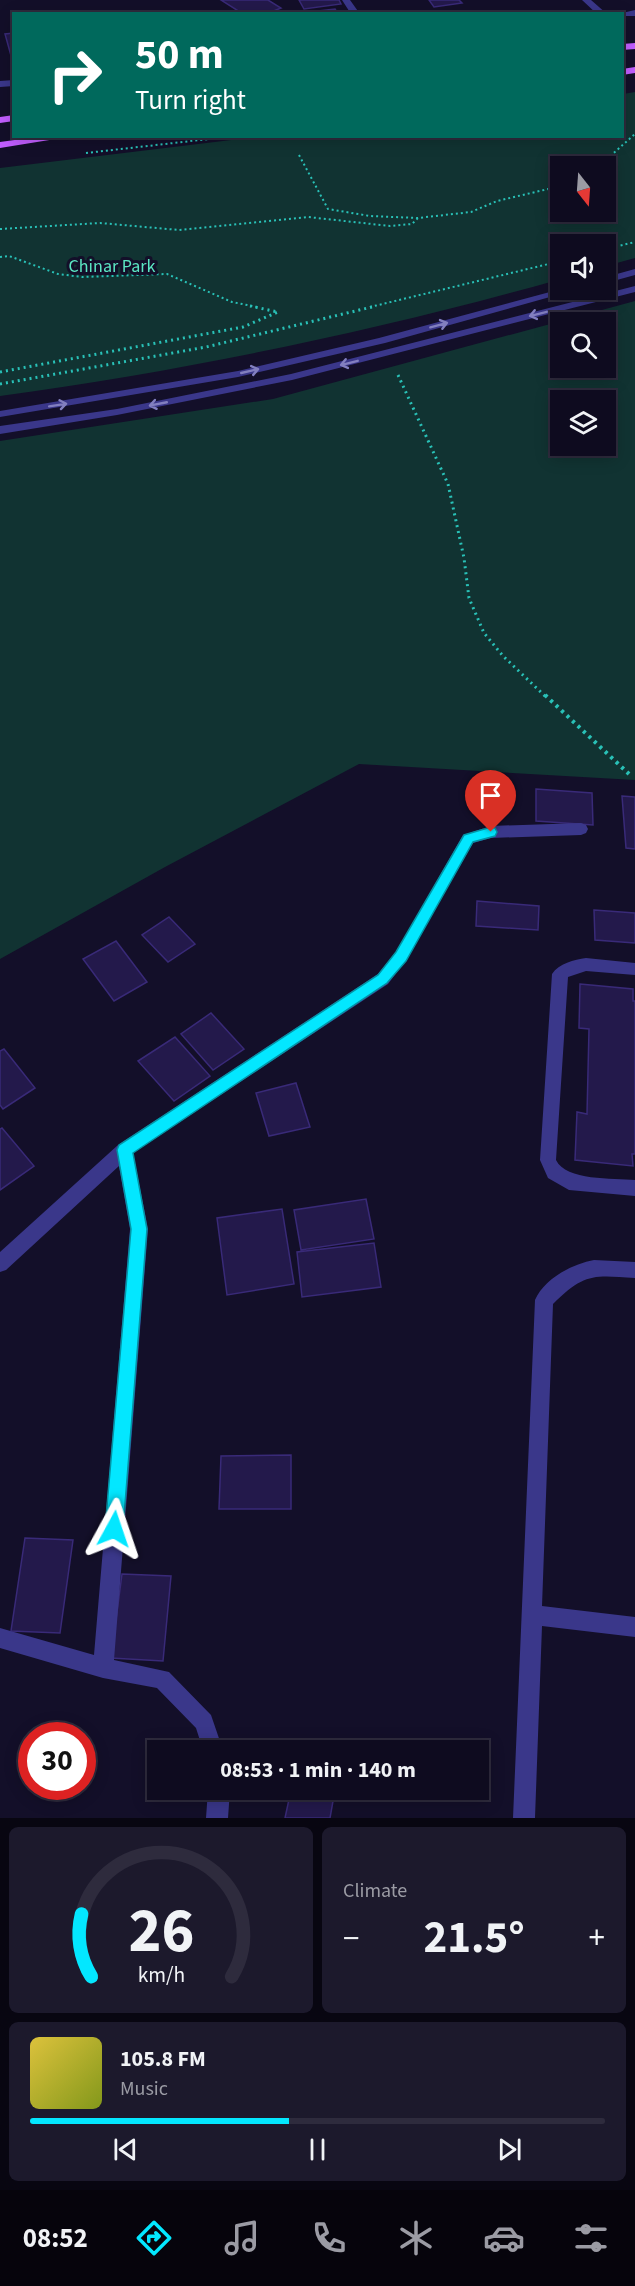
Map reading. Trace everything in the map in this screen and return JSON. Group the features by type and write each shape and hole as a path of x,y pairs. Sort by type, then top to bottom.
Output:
{"main road":[{"path":"0,145 54,138"}],"street":[{"path":"586,0 601,12"},
{"path":"616,277 635,272"},
{"path":"0,430 117,412 281,380 635,289"},
{"path":"0,414 238,374 381,341 550,295"},
{"path":"0,1264 124,1150 382,979 401,957 468,838 491,832 581,829"},
{"path":"635,969 583,964 569,967 560,974 548,1160 554,1173 569,1182 635,1188"},
{"path":"103,1668 139,1229 124,1150"},
{"path":"524,1818 544,1300 566,1278 592,1267 635,1270"},
{"path":"531,1615 635,1627"},
{"path":"0,1638 103,1668 162,1679 204,1722 210,1740"},
{"path":"217,1818 218,1800"}],"path":[{"path":"610,156 635,134"},
{"path":"83,153 217,138"},
{"path":"299,155 312,174 328,209 370,216 418,218 471,212 497,201 550,189"},
{"path":"0,229 100,223 179,230 308,217 390,226 412,225 418,218"},
{"path":"616,247 635,242"},
{"path":"0,257 9,256 58,274 82,277 167,274 232,302 278,312 243,327 0,372"},
{"path":"0,384 206,347 550,264"},
{"path":"388,353 448,484 464,558 469,598 484,633 503,656 629,774"}],"green space":[{"name":"Chinar Park","path":"635,92 635,258 616,263 616,234 550,234 550,282 422,316 282,347 142,374 0,396 0,168 248,138 624,138 624,94"},
{"path":"635,301 635,780 359,764 165,867 0,959 0,441 273,399 550,324 550,378 616,378 616,312 594,312"}],"building":[{"path":"221,0 268,0 281,8 271,12 240,12"},
{"path":"299,0 339,0 341,4 304,9"},
{"path":"429,0 459,0 462,3 434,7"},
{"path":"335,9 337,12 309,12"},
{"path":"12,33 12,59 5,34"},
{"path":"536,789 592,793 593,825 536,821"},
{"path":"622,796 635,797 635,849 626,848"},
{"path":"477,901 539,906 538,930 476,926"},
{"path":"594,910 635,913 635,943 595,940"},
{"path":"169,917 195,944 168,962 142,935"},
{"path":"116,941 147,982 114,1001 83,959"},
{"path":"580,984 633,989 633,1001 635,1001 635,1154 632,1154 633,1166 575,1160 577,1112 587,1114 589,1029 579,1028"},
{"path":"211,1013 244,1049 213,1070 181,1034"},
{"path":"175,1037 210,1076 174,1101 138,1061"},
{"path":"4,1049 35,1088 3,1109 0,1105 0,1051"},
{"path":"296,1083 310,1127 269,1136 256,1093"},
{"path":"2,1128 34,1166 0,1190 0,1129"},
{"path":"366,1199 374,1239 301,1250 294,1210"},
{"path":"282,1209 294,1284 227,1295 217,1218"},
{"path":"374,1243 381,1287 302,1297 297,1252"},
{"path":"291,1455 291,1509 219,1509 221,1456"},
{"path":"25,1538 73,1540 60,1633 11,1631"},
{"path":"122,1574 171,1576 163,1661 111,1658"},
{"path":"289,1800 333,1800 330,1818 285,1818"}],"route":[{"path":"114,1529 139,1229 124,1150 382,979 401,957 468,838 491,832"}]}
